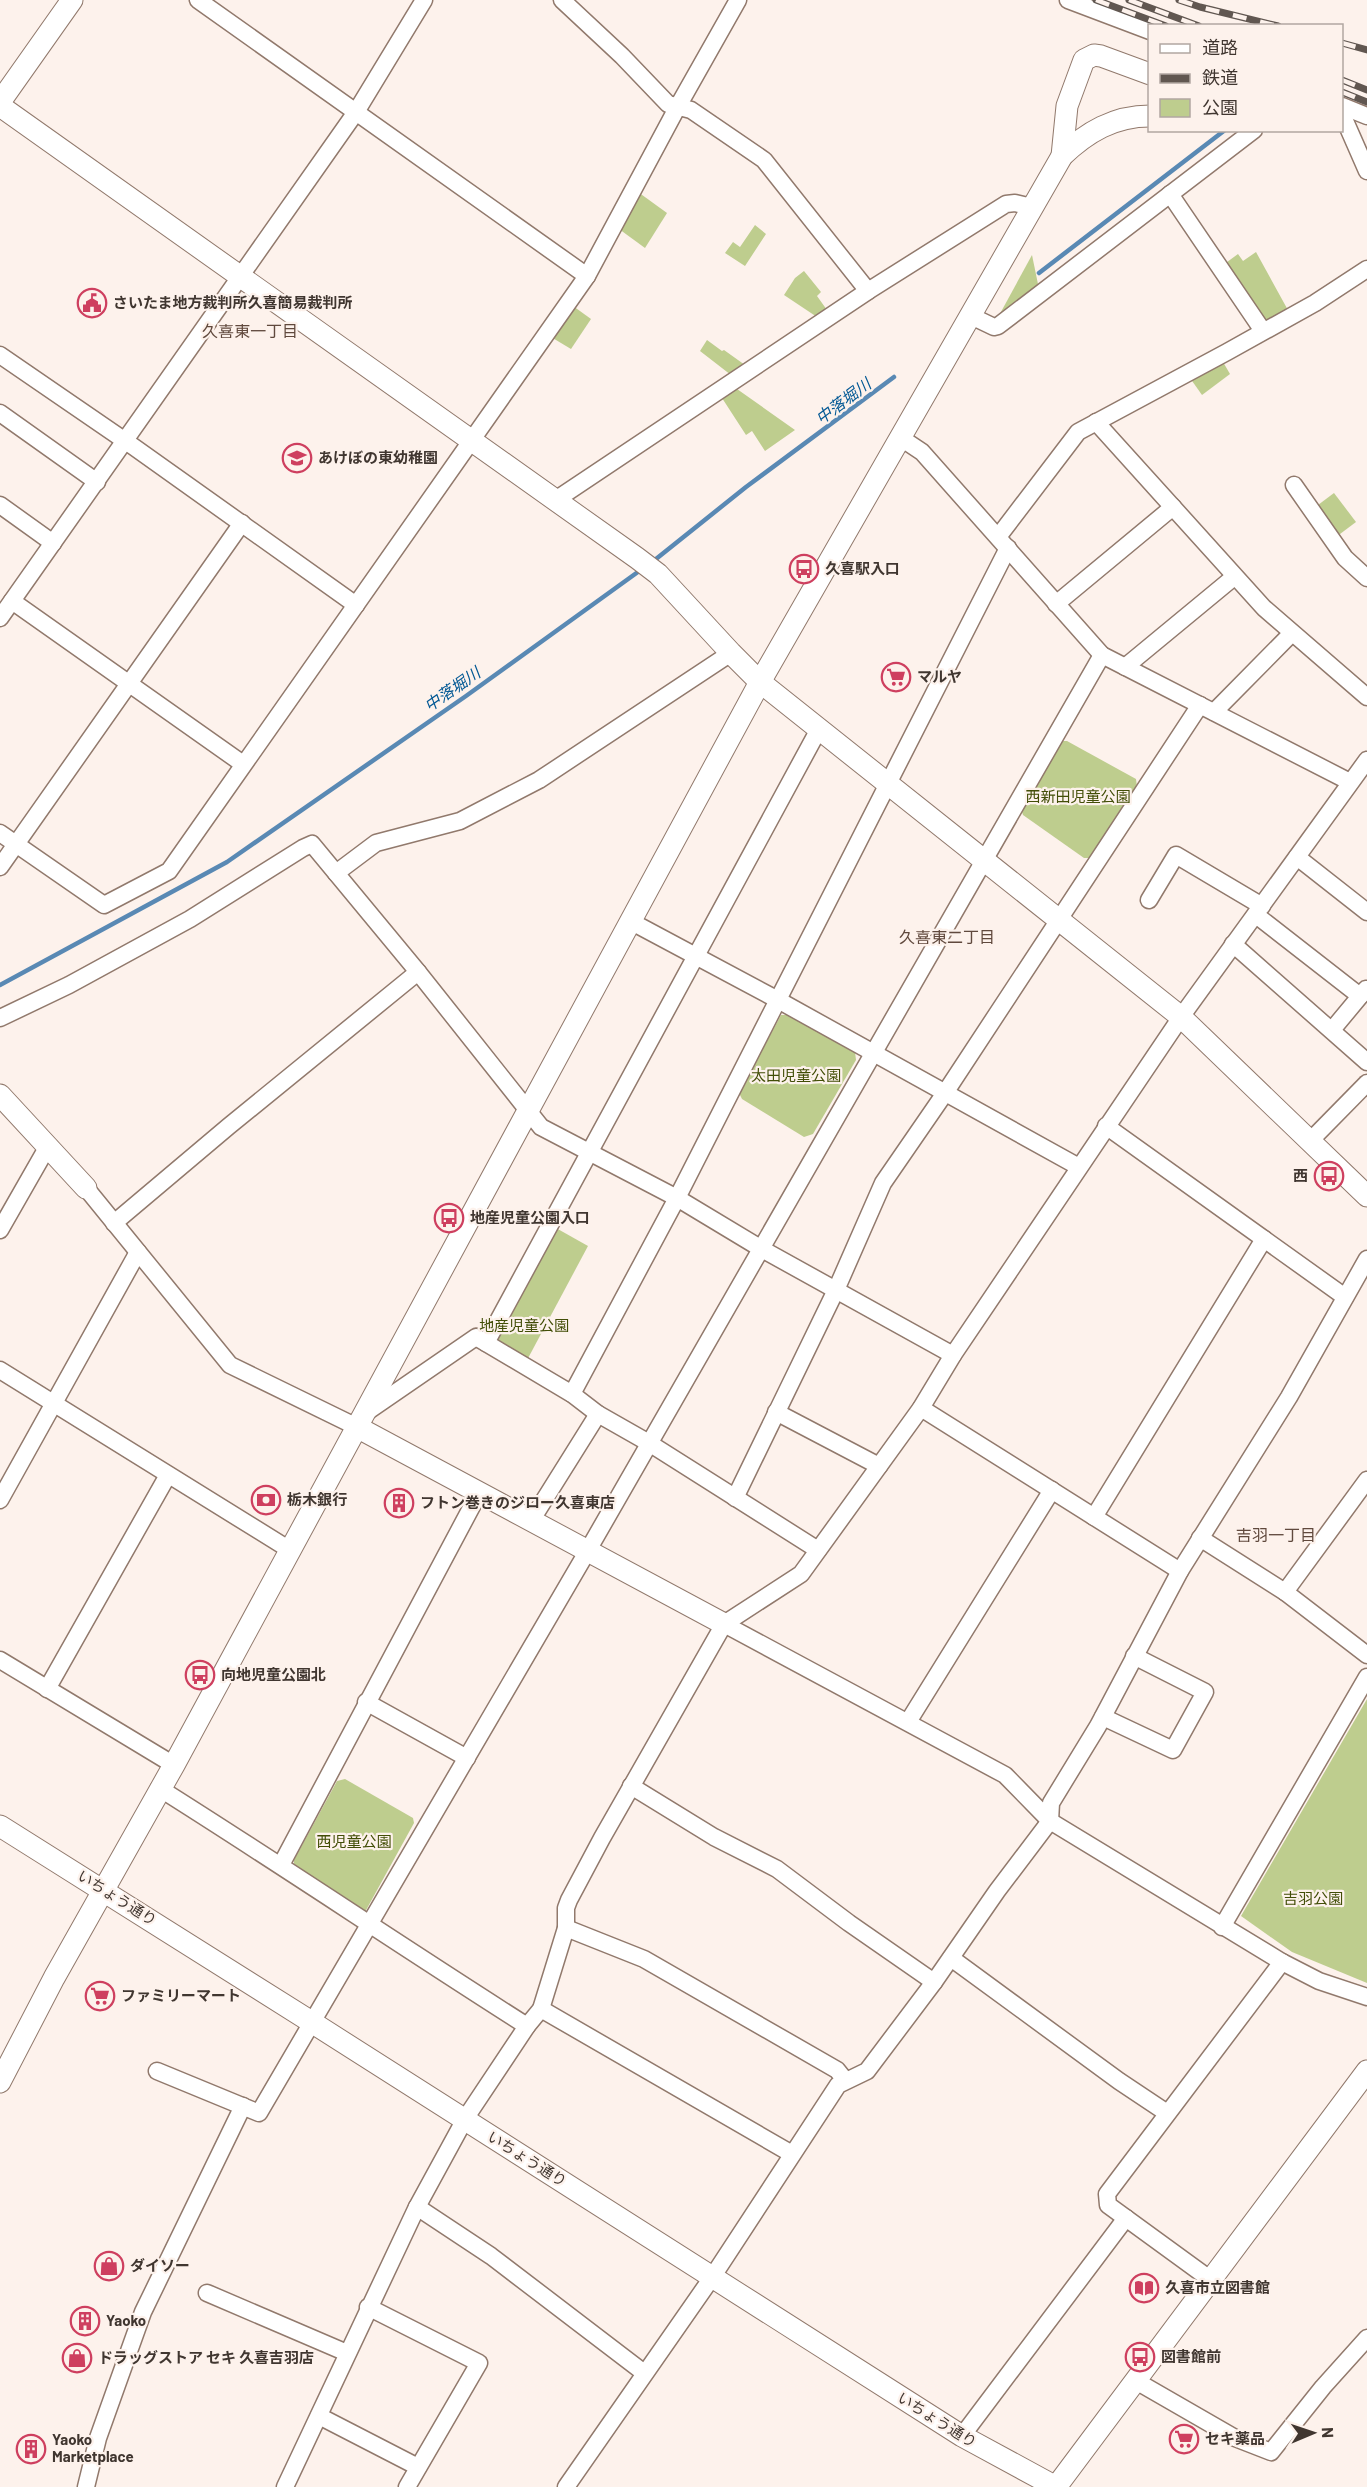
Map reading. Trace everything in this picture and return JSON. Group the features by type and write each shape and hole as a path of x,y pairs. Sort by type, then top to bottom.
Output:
{"street":[{"path":"72,0 0,104 242,278 557,499 658,574 760,682 1181,1017 1367,1196"},
{"path":"198,0 587,276"},
{"path":"0,618 242,278 356,112 424,0"},
{"path":"562,0 622,56 668,104 691,110 764,160 868,291"},
{"path":"0,833 104,905 169,871 587,276 738,0"},
{"path":"1068,0 1148,31"},
{"path":"1062,156 1067,106 1084,60 1094,55 1101,56 1148,74"},
{"path":"1343,107 1367,117"},
{"path":"0,2082 54,1978 174,1765 358,1421 760,682 902,438 1032,207 1062,156 1081,138 1102,126 1125,118 1148,116"},
{"path":"1343,118 1367,171"},
{"path":"971,316 994,327 998,326 1251,132"},
{"path":"1170,194 1263,331"},
{"path":"557,499 868,291 1006,204 1015,203 1032,207"},
{"path":"573,1394 778,1000 1003,543 1078,432 1315,303 1367,268"},
{"path":"0,355 356,605"},
{"path":"0,413 97,482"},
{"path":"1096,422 1264,608 1367,697"},
{"path":"902,438 922,452 1102,655 1350,782"},
{"path":"1294,484 1345,558 1367,578"},
{"path":"0,505 53,543"},
{"path":"1056,604 1173,507"},
{"path":"0,867 242,523"},
{"path":"1125,667 1234,577"},
{"path":"12,601 243,764"},
{"path":"735,1498 836,1290 883,1183 1059,920 1207,708 1292,633"},
{"path":"336,873 376,843 460,820 539,780 731,653"},
{"path":"158,2071 259,2113 587,1552 1102,655"},
{"path":"486,1343 819,729"},
{"path":"285,2487 417,2207 465,2119 541,2009 566,1928 566,1908 569,1900 724,1624 801,1574 921,1408 953,1355 1181,1017 1367,760"},
{"path":"0,1018 69,985 190,919 312,844 418,972 527,1111 545,1130 677,1198 760,1248 953,1355"},
{"path":"1149,900 1176,855 1259,910 1362,1000 1332,1030"},
{"path":"1297,857 1367,912"},
{"path":"630,921 778,1000 1079,1167"},
{"path":"1233,944 1367,1062"},
{"path":"114,1223 418,972"},
{"path":"1310,1141 1367,1083"},
{"path":"0,1095 86,1188 230,1365 358,1421 478,1493 1005,1775 1050,1821 1222,1927 1281,1962 1319,1981 1367,1997"},
{"path":"1106,1126 1345,1298"},
{"path":"0,1230 48,1146"},
{"path":"1094,1517 1264,1239"},
{"path":"0,1500 138,1252"},
{"path":"566,2487 643,2372 712,2276 838,2085 867,2071 1050,1821 1051,1803 1103,1717 1180,1570 1288,1398 1367,1259"},
{"path":"358,1421 476,1337 573,1394 598,1414 649,1443 818,1550"},
{"path":"0,1370 290,1550"},
{"path":"921,1408 1180,1570"},
{"path":"776,1412 879,1466"},
{"path":"531,1521 598,1414"},
{"path":"47,1689 168,1475"},
{"path":"1285,1592 1367,1480"},
{"path":"908,1722 1052,1490"},
{"path":"281,1865 478,1493"},
{"path":"1200,1538 1285,1592 1367,1654"},
{"path":"1103,1717 1173,1750 1205,1692 1134,1656"},
{"path":"0,1660 174,1765"},
{"path":"1222,1927 1367,1677"},
{"path":"366,1702 467,1758"},
{"path":"631,1786 714,1837 777,1869 934,1982"},
{"path":"159,1788 281,1865 369,1926 528,2026"},
{"name":"いちょう通り","path":"0,1826 962,2436 1056,2487"},
{"path":"566,1928 644,1959 837,2070 845,2080"},
{"path":"951,1958 1119,2081 1167,2113"},
{"path":"1211,2280 1108,2205 1107,2194 1281,1962"},
{"path":"541,2009 792,2154"},
{"path":"1056,2487 1367,2071"},
{"path":"86,2487 98,2438 143,2312 243,2106"},
{"path":"417,2207 490,2256 643,2372"},
{"path":"962,2436 1126,2218"},
{"path":"207,2293 347,2353"},
{"path":"368,2307 479,2362 407,2487"},
{"path":"1136,2380 1235,2438 1271,2452 1323,2386 1367,2338"},
{"path":"319,2416 418,2467"}],"green space":[{"path":"638,192 667,213 645,248 619,229"},
{"path":"755,225 766,234 745,266 725,253 733,242 740,247"},
{"path":"1256,252 1289,312 1265,326 1223,265 1238,254 1243,261"},
{"path":"1032,255 1039,289 996,321"},
{"path":"804,271 821,292 817,296 827,310 817,317 784,295 795,278"},
{"path":"573,306 591,319 571,349 551,337"},
{"path":"707,340 745,365 731,375 700,351"},
{"path":"1223,362 1230,374 1202,395 1190,378"},
{"path":"737,389 795,430 765,451 752,431 746,435 722,398"},
{"path":"1334,493 1356,522 1336,537 1314,508"},
{"name":"西新田児童公園","path":"1060,741 1067,741 1136,779 1137,787 1092,858 1084,858 1023,815 1021,809"},
{"name":"太田児童公園","path":"781,1015 788,1015 855,1052 856,1060 813,1134 804,1137 742,1099 739,1093"},
{"name":"地産児童公園","path":"556,1228 588,1246 526,1362 497,1342 498,1333"},
{"name":"吉羽公園","path":"1367,1699 1367,1983 1292,1952 1241,1916"},
{"name":"西児童公園","path":"345,1779 413,1818 414,1823 365,1912 294,1868 294,1860 337,1781"}],"waterway":[{"name":"中落堀川","path":"1039,273 1222,132"},
{"name":"中落堀川","path":"651,563 746,487 894,377"},
{"name":"中落堀川","path":"0,985 227,862 466,696 642,569"}],"railway":[{"path":"1096,0 1161,24"},
{"path":"1129,0 1194,24"},
{"path":"1179,0 1270,24"},
{"path":"1343,43 1367,50"},
{"path":"1343,80 1367,90"},
{"path":"1343,92 1367,102"}],"place":[{"name":"さいたま地方裁判所久喜簡易裁判所","path":"92,303"},
{"name":"あけぼの東幼稚園","path":"297,458"},
{"name":"久喜駅入口","path":"804,569"},
{"name":"マルヤ","path":"896,677"},
{"name":"西","path":"1329,1176"},
{"name":"地産児童公園入口","path":"449,1218"},
{"name":"栃木銀行","path":"266,1500"},
{"name":"フトン巻きのジロー久喜東店","path":"399,1503"},
{"name":"向地児童公園北","path":"200,1675"},
{"name":"ファミリーマート","path":"100,1996"},
{"name":"ダイソー","path":"109,2266"},
{"name":"久喜市立図書館","path":"1144,2288"},
{"name":"Yaoko","path":"85,2321"},
{"name":"図書館前","path":"1140,2357"},
{"name":"ドラッグストア セキ 久喜吉羽店","path":"77,2358"},
{"name":"セキ薬品","path":"1184,2439"},
{"name":"Yaoko Marketplace","path":"31,2449"}],"district":[{"name":"久喜東一丁目","path":"250,331"},
{"name":"久喜東二丁目","path":"947,937"},
{"name":"吉羽一丁目","path":"1276,1535"}]}
